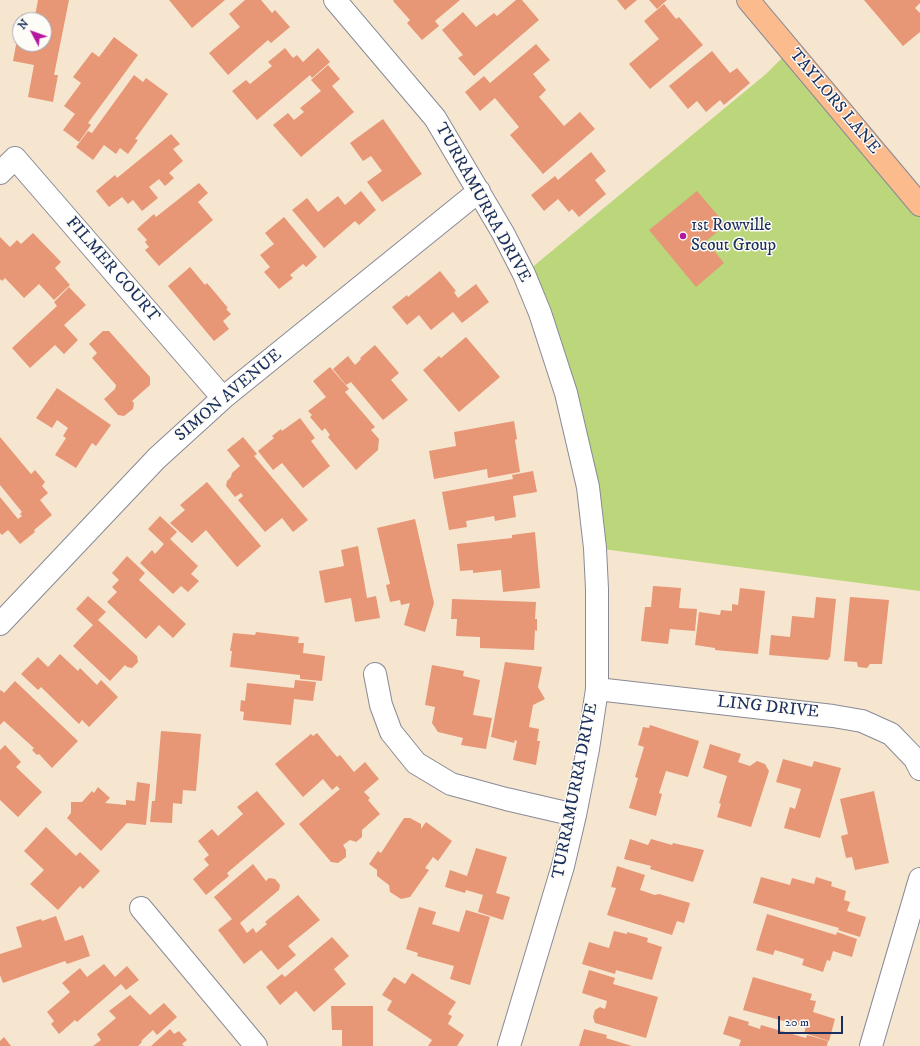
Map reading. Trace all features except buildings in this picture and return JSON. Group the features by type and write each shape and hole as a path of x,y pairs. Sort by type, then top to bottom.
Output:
{"main road":[{"name":"TAYLORS LANE","path":"748,0 920,205"}],"street":[{"name":"TURRAMURRA DRIVE","path":"335,0 435,118 479,191 524,274 540,313 566,393 588,486 595,548 597,589 597,689 588,749 563,866 509,1046"},
{"name":"FILMER COURT","path":"0,173 16,158 223,398"},
{"name":"SIMON AVENUE","path":"0,624 157,458 223,398 479,191"},
{"path":"375,674 381,704 391,732 416,762 451,784 506,799 575,815"},
{"name":"LING DRIVE","path":"597,689 833,716 862,721 891,734 915,759 920,769"},
{"path":"871,1046 920,879"},
{"path":"141,908 256,1046"}],"green space":[{"path":"790,50 920,205 920,591 595,548 524,274 766,74"}],"place":[{"name":"1st Rowville Scout Group","path":"683,236"}]}
